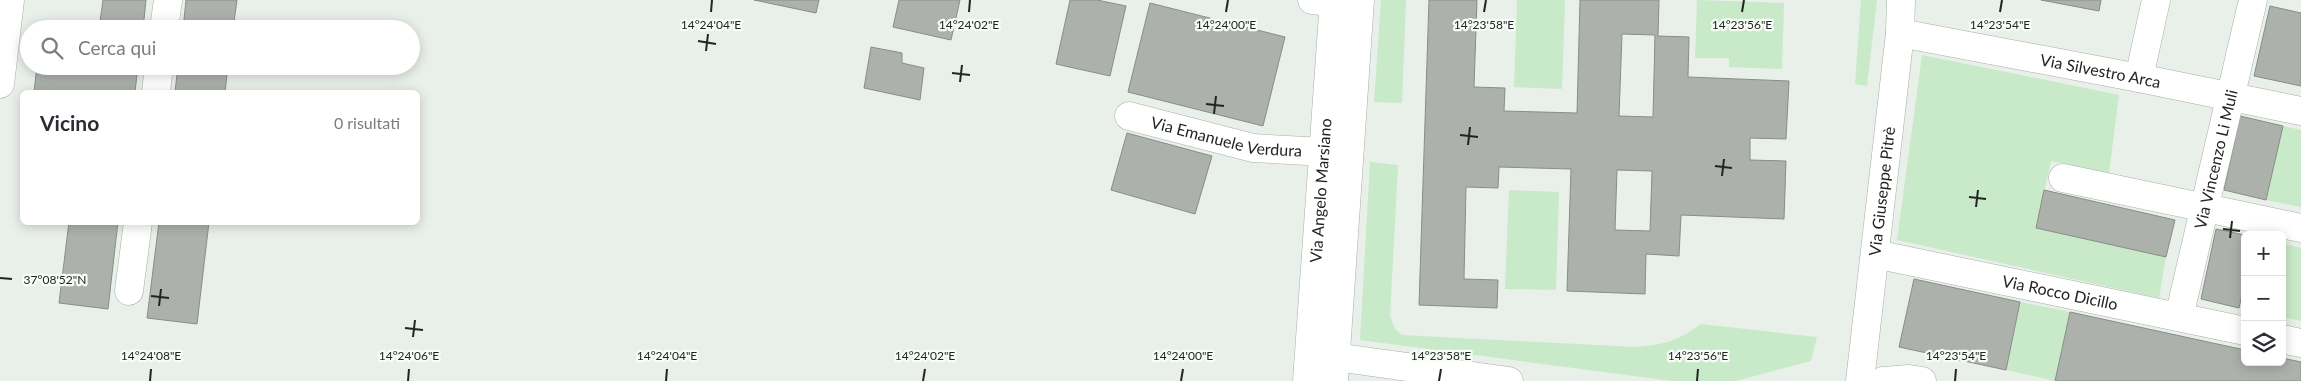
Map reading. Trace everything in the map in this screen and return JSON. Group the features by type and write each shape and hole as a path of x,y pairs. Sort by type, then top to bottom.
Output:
{"street":[{"path":"165,20 168,0"},
{"name":"Via Giuseppe Pitrè","path":"1860,381 1900,33 1901,0"},
{"path":"2139,78 2156,0"},
{"name":"Via Vincenzo Li Muli","path":"2179,317 2253,0"},
{"name":"Via Angelo Marsiano","path":"1307,381 1335,1"},
{"name":"Via Angelo Marsiano","path":"1335,1 1335,369"},
{"path":"0,84 6,11"},
{"name":"Via Silvestro Arca","path":"1900,33 2301,111"},
{"path":"156,90 158,75"},
{"name":"Via Emanuele Verdura","path":"1129,116 1253,148 1324,152"},
{"path":"2063,178 2301,228"},
{"path":"129,291 138,225"},
{"name":"Via Rocco Dicillo","path":"1875,254 2241,330"},
{"path":"2286,340 2301,343"},
{"path":"1335,369 1509,381"},
{"path":"1882,381 1909,379 1922,381"}],"green space":[{"path":"1381,0 1406,0 1402,103 1374,102"},
{"path":"1517,0 1565,0 1562,89 1514,87"},
{"path":"1697,0 1784,3 1782,69 1729,67 1729,58 1695,58"},
{"path":"1861,0 1877,0 1867,86 1855,84"},
{"path":"1922,55 2119,95 2109,173 2051,161 2036,228 2166,257 2159,298 1897,240"},
{"path":"2283,126 2301,130 2301,207 2266,200"},
{"path":"1370,162 1398,165 1390,316 1395,329 1402,335 1635,347 1670,341 1701,324 1817,337 1811,361 1736,381 1672,381 1360,340"},
{"path":"1509,190 1559,192 1556,290 1505,289"},
{"path":"2286,245 2301,248 2301,321 2286,318"},
{"path":"2020,302 2070,312 2055,381 2006,370"}],"building":[{"path":"103,0 146,0 144,20 100,20"},
{"path":"186,0 237,0 234,20 184,20"},
{"path":"754,0 819,0 816,13"},
{"path":"899,0 960,0 951,40 893,27"},
{"path":"1070,0 1097,0 1126,6 1110,76 1056,64"},
{"path":"1429,0 1477,0 1474,87 1505,88 1504,111 1577,113 1580,0 1659,0 1658,36 1689,37 1688,77 1789,81 1786,139 1750,138 1750,160 1786,161 1784,219 1681,215 1679,256 1646,254 1645,294 1567,291 1571,169 1499,167 1498,188 1466,187 1464,279 1498,280 1497,308 1419,305","holes":["1622,34 1655,35 1653,117 1619,116","1617,170 1652,171 1650,231 1615,230"]},
{"path":"2041,0 2101,0 2099,11"},
{"path":"1150,3 1285,37 1263,126 1128,92"},
{"path":"2270,6 2301,13 2301,86 2254,76"},
{"path":"871,47 902,53 902,63 924,68 920,100 864,88"},
{"path":"36,75 137,75 135,90 34,90"},
{"path":"177,75 227,75 225,90 175,90"},
{"path":"2240,116 2283,126 2266,200 2224,190"},
{"path":"1127,133 1212,156 1195,214 1111,190"},
{"path":"2044,190 2175,220 2166,257 2036,228"},
{"path":"69,225 118,225 108,309 59,303"},
{"path":"159,225 209,225 197,324 147,318"},
{"path":"2216,229 2241,234 2241,299 2239,308 2201,299"},
{"path":"1914,279 2020,302 2006,370 1899,347"},
{"path":"2070,312 2241,349 2241,366 2286,366 2286,359 2301,362 2301,381 2055,381"}]}
